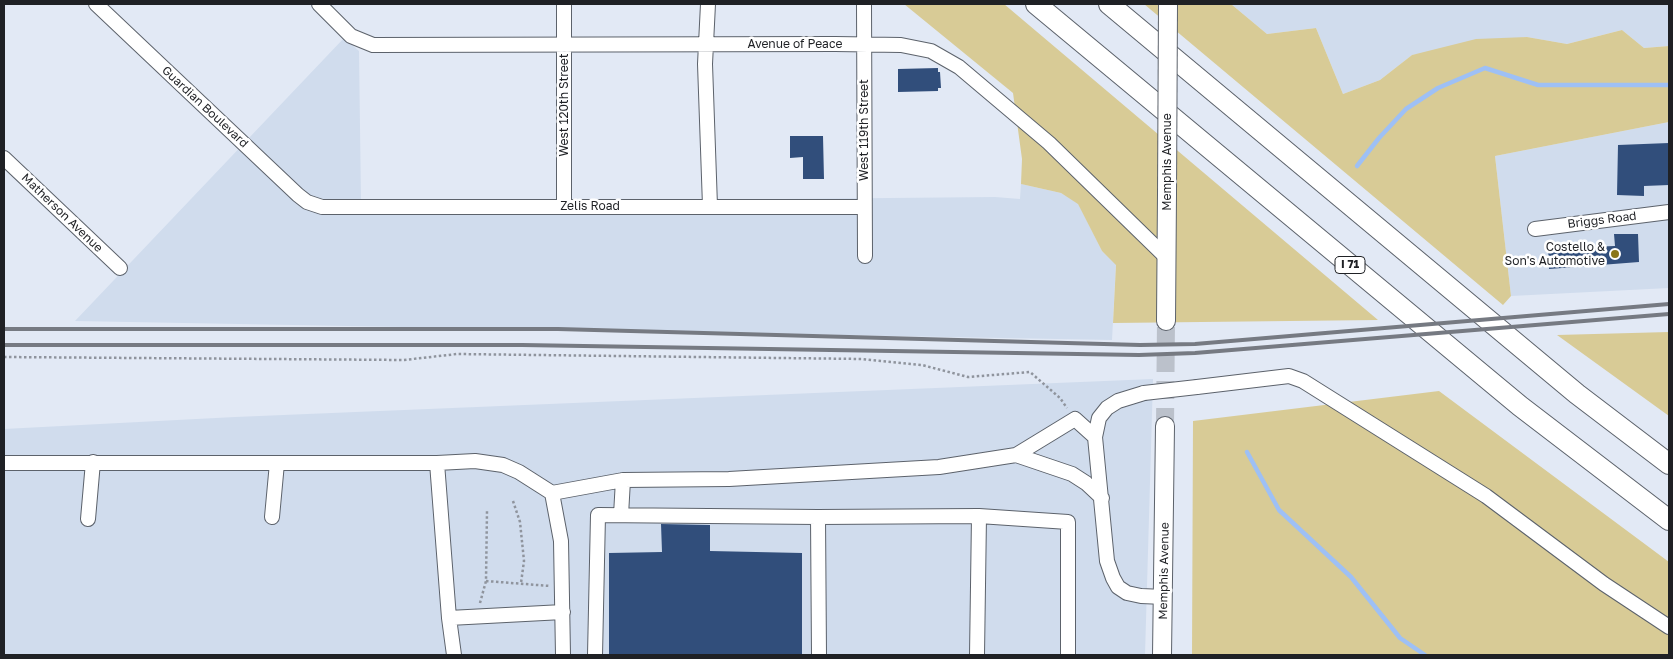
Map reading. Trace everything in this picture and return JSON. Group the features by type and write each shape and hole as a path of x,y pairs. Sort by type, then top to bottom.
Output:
{"highway":[{"name":"I 71","path":"1036,4 1520,406 1669,520"},
{"path":"1109,4 1577,394 1669,464"}],"main road":[{"name":"Memphis Avenue","path":"1166,321 1168,259 1168,4"},
{"name":"Memphis Avenue","path":"1162,655 1165,426"}],"street":[{"name":"Guardian Boulevard","path":"96,4 298,195 316,206"},
{"name":"Avenue of Peace","path":"319,4 346,32 362,42 382,45 864,44 915,47 939,54 959,67 1067,160 1168,259"},
{"name":"West 120th Street","path":"564,4 564,206"},
{"path":"708,4 706,43 710,206"},
{"name":"West 119th Street","path":"864,4 865,256"},
{"name":"Matherson Avenue","path":"4,158 120,268"},
{"name":"Zelis Road","path":"316,206 326,208 564,206 864,207"},
{"name":"Briggs Road","path":"1536,229 1669,212"},
{"path":"1164,597 1127,593 1118,587 1113,578 1107,560 1095,437 1099,418 1107,408 1118,401 1144,394 1289,376 1303,381 1486,496 1604,584 1669,627"},
{"path":"4,463 437,463 475,461 503,465 519,472 552,493 623,480 729,479 929,468 1016,455 1075,419 1095,437"},
{"path":"1016,455 1072,474 1086,483 1102,498"},
{"path":"88,519 93,462"},
{"path":"272,517 277,463"},
{"path":"437,463 449,618 454,655"},
{"path":"621,515 623,480"},
{"path":"552,493 561,541 563,655"},
{"path":"595,655 598,515 979,516 1068,522 1068,655"},
{"path":"977,655 979,516"},
{"path":"818,517 819,655"},
{"path":"449,618 563,612"}],"path":[{"path":"4,357 404,360 457,354 862,359 922,365 968,377 1030,372 1060,398 1075,419"},
{"path":"513,501 520,522 524,562 521,584"},
{"path":"476,616 486,581 487,511"},
{"path":"486,581 562,587"}],"shaded area":[{"path":"904,4 1004,4 1378,320 1113,323 1116,265 1102,251 1078,204 1061,193 1021,184 1022,159 1013,93"},
{"path":"1144,4 1231,4 1267,34 1316,28 1343,94 1380,80 1412,55 1476,39 1527,37 1567,44 1622,30 1644,48 1669,46 1669,122 1495,156 1511,296 1503,305"},
{"path":"1231,4 1669,4 1669,46 1644,48 1622,30 1567,44 1527,37 1412,55 1380,80 1343,94 1316,28 1267,34"},
{"path":"344,38 359,51 361,203 995,197 1020,199 1021,184 1061,193 1078,203 1102,251 1116,264 1112,340 75,321"},
{"path":"1669,122 1669,288 1511,296 1495,156"},
{"path":"1669,332 1669,416 1557,335"},
{"path":"1153,379 1145,655 4,655 4,429 235,417"},
{"path":"1439,391 1669,562 1669,655 1192,655 1193,421"}],"building":[{"path":"938,68 941,88 938,88 938,91 898,92 898,69"},
{"path":"790,136 823,136 824,179 803,179 803,157 790,158"},
{"path":"1669,143 1669,185 1644,186 1644,196 1617,195 1618,145"},
{"path":"1614,234 1638,234 1639,262 1549,269 1548,244 1587,242 1588,247 1615,246"},
{"path":"661,524 710,525 710,551 802,553 802,655 609,655 609,553 662,552"}],"waterway":[{"path":"1357,166 1379,138 1406,109 1438,88 1485,68 1538,85 1669,85"},
{"path":"1247,452 1279,510 1351,577 1400,638 1425,655"}],"tunnel":[{"path":"1165,426 1166,321"}],"railway":[{"path":"4,329 558,329 1140,345 1195,344 1669,304"},
{"path":"4,345 522,345 1139,355 1195,353 1669,314"}],"place":[{"name":"Costello & Son's Automotive","path":"1615,254"}]}
